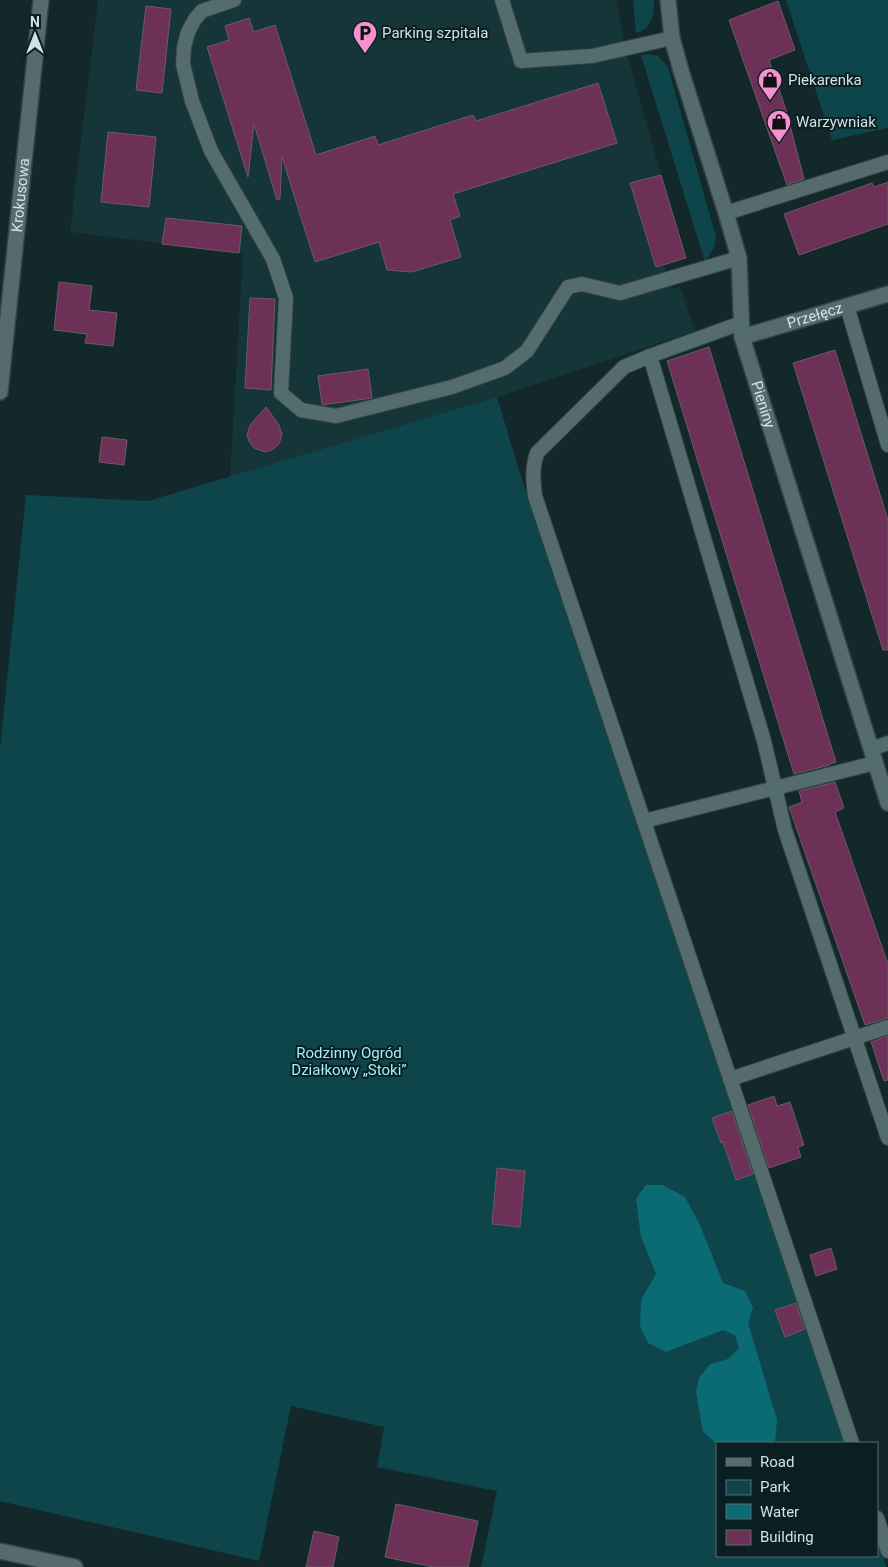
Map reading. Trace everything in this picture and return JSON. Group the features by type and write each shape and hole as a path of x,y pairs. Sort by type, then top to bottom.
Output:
{"street":[{"name":"Krokusowa","path":"0,392 41,0"},
{"name":"Pieniny","path":"671,1 672,38 739,258 742,330 888,803"},
{"name":"Przełęcz","path":"742,330 847,306 888,294"},
{"path":"0,1551 75,1567"}],"lane":[{"path":"234,0 202,11 195,19 186,40 183,64 191,97 210,150 273,259 286,298 281,393 301,410 336,416 452,387 505,368 527,351 568,287 582,284 620,293 739,258"},
{"path":"502,0 521,61 592,56 672,38"},
{"path":"726,213 888,162"},
{"path":"847,306 888,445"},
{"path":"742,330 650,356 624,367 537,454 532,479 535,496 852,1442"},
{"path":"650,356 764,741 785,830 888,1138"},
{"path":"644,821 776,787 873,756 888,743"},
{"path":"730,1079 888,1027"},
{"path":"878,1521 888,1552"}],"shaded area":[{"path":"98,0 617,0 625,48 661,175 631,184 656,267 664,265 673,289 680,286 695,331 497,397 230,478 243,253 70,232"}],"green space":[{"path":"633,0 654,0 649,25 636,33"},
{"path":"786,0 888,0 888,128 832,140"},
{"path":"641,55 658,56 668,67 716,237 715,246 705,262"},
{"name":"Rodzinny Ogród Działkowy „Stoki”","path":"497,397 518,467 845,1442 716,1442 716,1557 878,1557 878,1542 886,1567 481,1567 497,1491 377,1467 384,1427 291,1406 259,1561 0,1501 0,748 26,495 148,501"}],"water":[{"path":"646,1185 663,1185 685,1197 700,1225 723,1283 745,1291 753,1308 748,1323 777,1420 774,1442 716,1443 703,1432 696,1392 699,1378 710,1364 728,1359 739,1348 735,1335 723,1330 666,1352 648,1343 640,1326 641,1300 656,1274 641,1237 636,1199"}],"building":[{"path":"778,1 795,50 769,60 786,110 804,179 787,185 729,20"},
{"path":"146,6 171,9 162,93 136,90"},
{"path":"249,18 254,32 275,25 316,155 375,136 378,145 473,115 476,121 598,83 617,143 453,194 460,216 450,220 461,257 412,272 387,270 379,242 315,262 282,157 280,199 277,200 254,124 248,177 207,47 229,40 225,26"},
{"path":"108,132 156,137 149,207 101,202"},
{"path":"661,175 686,258 656,267 630,183"},
{"path":"888,182 888,224 799,255 784,214 872,183 874,187"},
{"path":"166,218 242,226 239,253 162,244"},
{"path":"59,282 92,286 89,310 117,313 113,346 85,343 87,334 54,330"},
{"path":"250,298 275,299 271,390 245,388"},
{"path":"709,347 836,762 794,774 667,361"},
{"path":"835,350 888,520 888,650 883,650 793,363"},
{"path":"368,369 372,398 322,405 318,376"},
{"path":"266,407 279,425 282,435 279,444 272,450 265,452 254,448 247,435 250,425"},
{"path":"102,437 127,440 124,465 99,462"},
{"path":"835,782 844,808 835,812 888,964 888,1018 865,1025 789,807 802,802 799,791"},
{"path":"888,1036 888,1080 884,1081 871,1042"},
{"path":"774,1096 777,1106 790,1102 804,1145 798,1147 801,1157 769,1168 748,1105"},
{"path":"732,1111 753,1174 736,1180 723,1142 721,1143 712,1118"},
{"path":"497,1168 525,1171 520,1227 492,1224"},
{"path":"831,1248 837,1269 816,1276 810,1255"},
{"path":"796,1303 805,1329 785,1337 775,1310"},
{"path":"396,1504 478,1521 468,1567 433,1567 385,1557"},
{"path":"314,1531 339,1537 333,1567 306,1567"}],"place":[{"name":"Parking szpitala","path":"365,54"},
{"name":"Piekarenka","path":"770,101"},
{"name":"Warzywniak","path":"779,143"}]}
